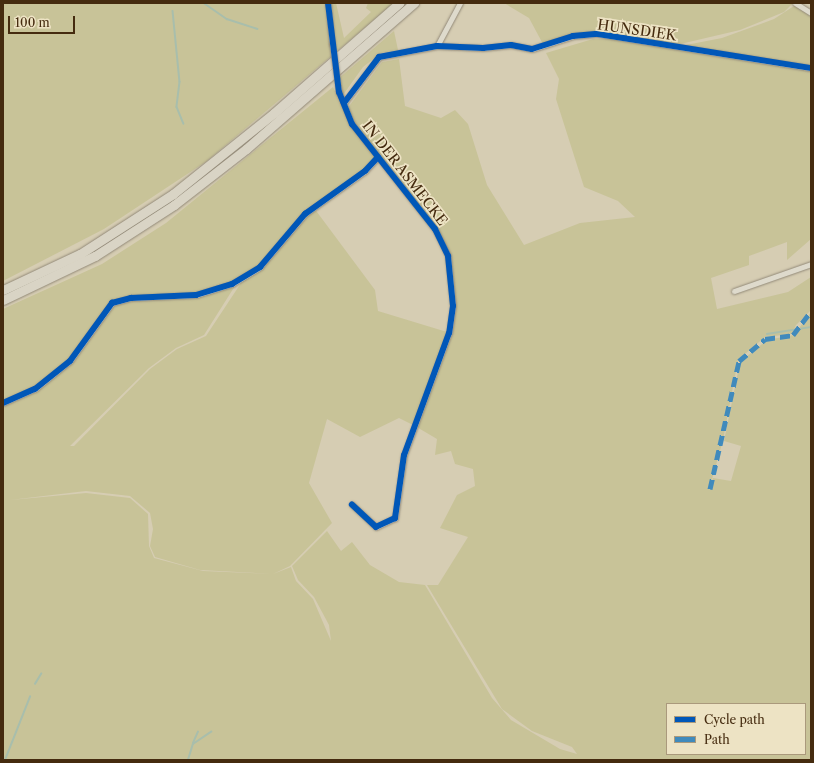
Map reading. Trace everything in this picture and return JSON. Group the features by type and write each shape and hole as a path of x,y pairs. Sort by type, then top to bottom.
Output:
{"highway":[{"path":"3,290 80,254 173,194 229,151 399,3"},
{"path":"3,300 95,256 174,205 258,140 414,3"}],"street":[{"name":"IN DER ASMECKE","path":"328,3 339,92 352,124 443,243 448,256 453,306 449,332 404,455 395,518 376,527 352,505"},
{"path":"437,46 460,3"},
{"path":"795,3 811,13"},
{"name":"HUNSDIEK","path":"344,103 378,57 437,46 483,48 511,45 532,50 573,36 598,34 811,68"},
{"path":"3,403 35,389 70,361 112,304 131,298 203,293 232,284 260,267 305,214 365,171 378,157"},
{"path":"734,291 811,264"}],"shaded area":[{"path":"3,3 336,3 344,38 371,12 366,8 368,3 394,3 207,161 104,229 3,281"},
{"path":"504,3 793,3 784,12 740,30 676,45 598,31 543,44 529,18"},
{"path":"794,6 811,14 811,239 787,260 787,242 749,256 749,265 711,278 717,309 788,292 811,277 811,310 796,325 792,334 765,337 738,360 723,440 709,490 713,478 731,481 741,446 724,441 740,362 767,340 794,335 811,312 811,760 3,760 3,309 102,264 166,223 333,87 351,126 375,156 365,170 312,206 268,259 240,278 204,335 176,348 149,368 70,446 74,446 150,369 177,349 206,336 243,280 270,260 314,208 375,290 378,311 447,332 413,425 399,418 360,437 327,419 309,483 332,523 290,566 273,574 291,567 296,581 313,599 331,641 329,625 314,597 298,580 292,566 327,531 341,551 352,542 370,565 399,582 425,585 492,698 511,720 560,749 577,754 572,747 532,731 502,709 427,585 438,585 468,537 440,528 457,495 475,486 473,469 455,464 451,451 435,455 437,439 415,426 453,319 450,256 436,228 354,123 347,109 382,62 399,59 405,106 441,118 455,110 468,124 487,185 524,245 580,223 635,217 618,201 584,187 556,99 559,79 546,53 593,39 630,39 729,59 681,46 722,38 774,19","holes":["86,491 130,496 150,513 153,529 150,546 155,557 200,570 272,574 203,571 154,558 149,546 148,514 130,498 86,493 10,500"]},
{"path":"394,31 398,50 381,53 363,67 343,95 338,79"}],"waterway":[{"path":"204,3 227,19 257,29"},
{"path":"173,11 180,82 177,107 184,124"},
{"path":"767,334 811,327"},
{"path":"35,684 41,674"},
{"path":"5,760 30,697"},
{"path":"193,743 198,732"},
{"path":"188,760 193,744 211,732"}],"marked path":[{"path":"710,489 739,361 765,339 793,335 811,311"}],"cycle path":[{"path":"328,3 339,92 352,124 435,229 448,256 453,306 449,333 404,455 395,518 376,527 352,505"},
{"path":"344,103 379,57 437,46 483,48 511,45 532,49 573,36 598,34 811,68"},
{"path":"3,403 35,389 70,361 112,303 131,298 196,295 232,284 260,267 305,214 365,171 378,157"}]}
